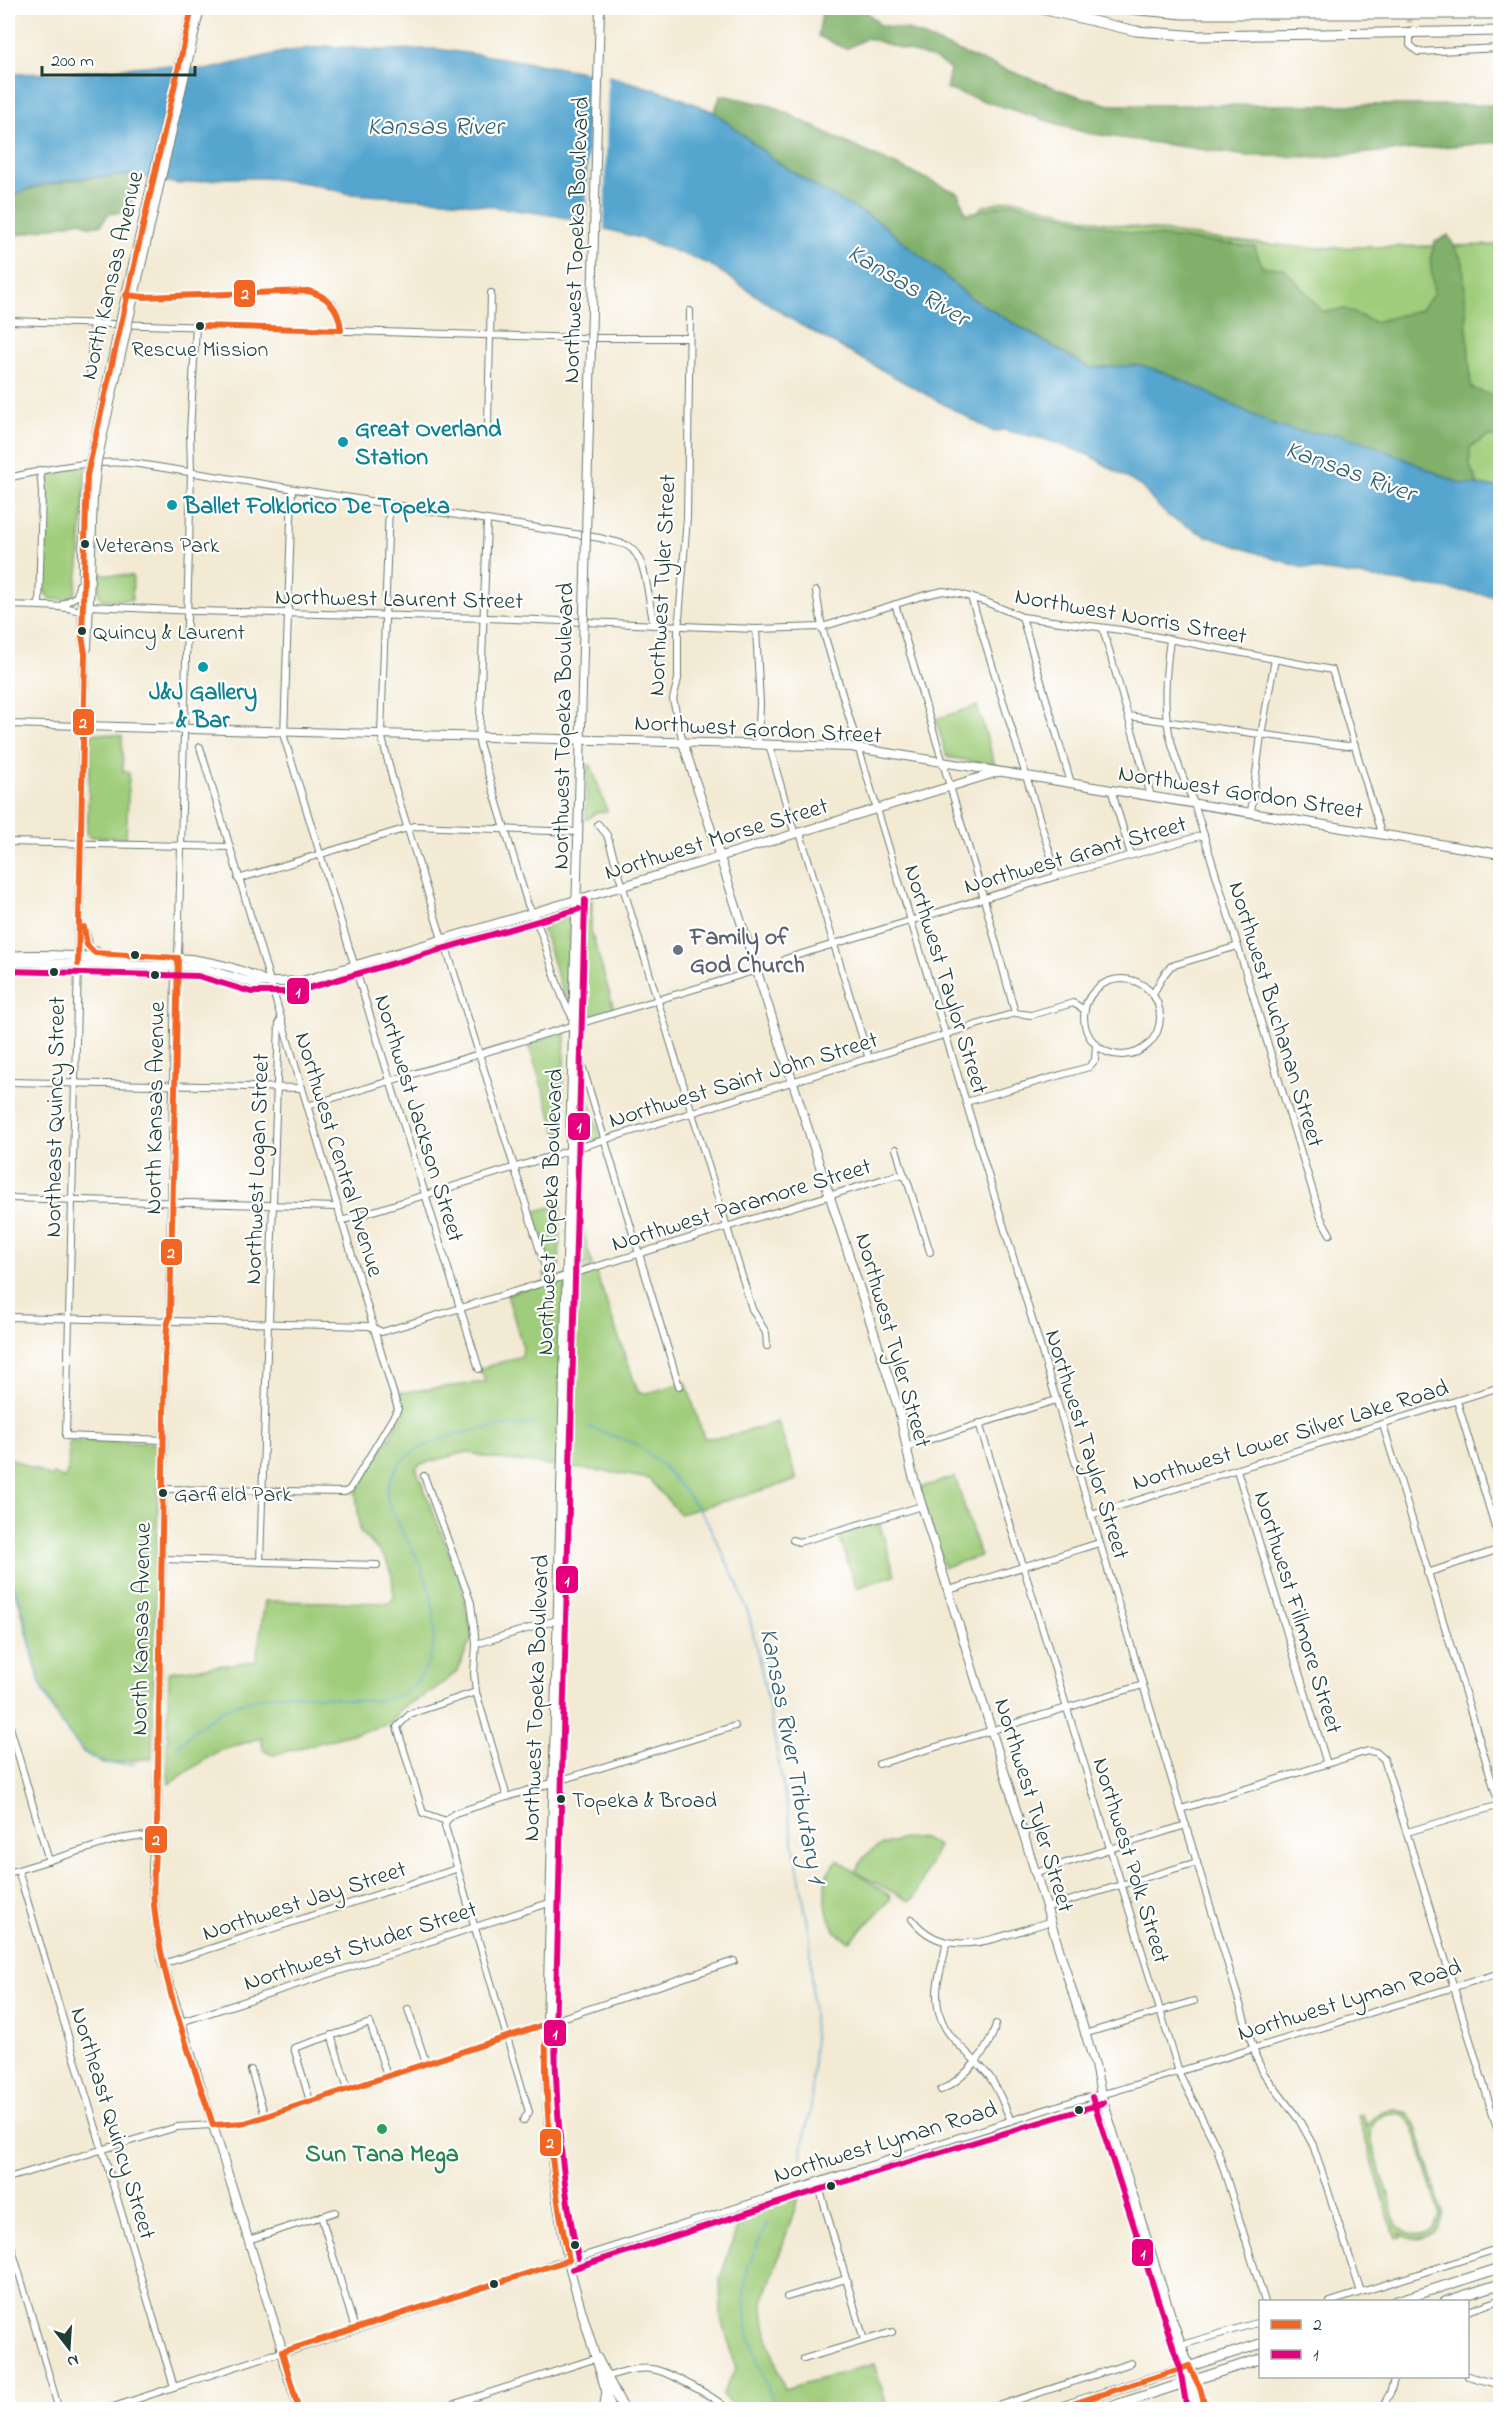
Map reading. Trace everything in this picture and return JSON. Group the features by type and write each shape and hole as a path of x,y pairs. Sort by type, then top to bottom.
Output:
{"highway":[{"path":"1037,8 1125,29 1180,36 1500,31"},
{"path":"1119,8 1183,14 1500,14"},
{"path":"1397,2300 1500,2268"},
{"path":"1447,2300 1500,2284"},
{"path":"1052,2409 1259,2344"},
{"path":"597,2358 604,2378 624,2409"},
{"path":"1100,2409 1259,2359"},
{"path":"604,2409 607,2391"}],"main road":[{"name":"North Kansas Avenue","path":"86,555 97,461 192,8"},
{"name":"North Kansas Avenue","path":"130,295 200,8"},
{"name":"Northwest Topeka Boulevard","path":"597,2358 569,2260 555,2189 546,2103 546,2024 600,8"},
{"name":"Northeast Quincy Street","path":"78,960 83,726 90,606 86,555"},
{"name":"Northeast Quincy Street","path":"86,555 82,636 86,654"},
{"name":"Northwest Gordon Street","path":"83,726 858,748 1500,854"},
{"name":"Northwest Tyler Street","path":"683,743 899,1410 906,1447 922,1506 1095,2065 1101,2094 1193,2380"},
{"name":"Northwest Morse Street","path":"178,962 253,983 302,981 798,834 999,771"},
{"path":"79,901 84,916 84,937 89,949 99,953 178,962"},
{"path":"8,956 178,962"},
{"path":"8,962 127,956"},
{"name":"North Kansas Avenue","path":"178,962 165,1358 155,1838 152,1885 164,1964 299,2409"},
{"path":"604,2378 612,2409"},
{"path":"1193,2380 1197,2409"},
{"path":"1193,2380 1206,2409"}],"street":[{"path":"1410,36 1410,45 1418,52 1500,48"},
{"path":"130,295 152,297 312,291 324,296 333,304 340,317 341,330"},
{"path":"488,424 491,293"},
{"name":"Northwest Tyler Street","path":"683,743 673,699 678,679 678,624 687,517 690,311"},
{"path":"8,321 689,338"},
{"path":"90,375 93,322"},
{"name":"North Kansas Avenue","path":"178,962 191,471 190,432 196,326"},
{"path":"8,478 40,470 115,461 191,471 487,522 600,538 632,548 643,566 654,625"},
{"path":"39,606 42,493 40,470"},
{"name":"Northwest Jackson Street","path":"292,489 284,737 479,1368"},
{"path":"389,505 381,734 442,939 547,1272"},
{"path":"487,522 479,743 528,905 564,1004 573,1022"},
{"path":"59,607 77,596 86,555"},
{"name":"Northwest Taylor Street","path":"816,591 822,627 858,748 1253,2047 1264,2074 1299,2120 1313,2145 1361,2292"},
{"name":"Northwest Norris Street","path":"895,604 943,591 970,597 1022,617 1120,630 1329,669 1334,673 1355,745"},
{"path":"970,597 1057,876"},
{"path":"895,604 984,899 1015,1013"},
{"name":"Northwest Laurent Street","path":"90,606 187,611 483,617 756,629 822,627 895,604"},
{"path":"8,605 78,609 83,613"},
{"path":"1022,617 1071,783"},
{"path":"756,629 760,704 758,745"},
{"path":"1103,629 1151,796"},
{"name":"Northwest Buchanan Street","path":"1170,640 1165,678 1166,720 1176,763 1194,802 1321,1218 1330,1234"},
{"path":"1251,812 1261,735 1275,659"},
{"path":"1128,716 1347,746 1355,745 1381,833"},
{"path":"8,724 83,726"},
{"path":"769,745 869,1059"},
{"name":"Northwest Central Avenue","path":"200,747 398,1411 350,1489 343,1493 262,1491"},
{"path":"1111,789 1131,855"},
{"path":"598,824 607,835 753,1309 766,1333 767,1346"},
{"path":"238,879 419,826 579,832"},
{"name":"Northwest Grant Street","path":"784,959 1057,876 1204,835"},
{"path":"8,843 229,847"},
{"path":"1153,994 1171,966 1238,946"},
{"name":"Northeast Quincy Street","path":"78,960 66,1436 164,1440"},
{"path":"306,1106 573,1022 757,970"},
{"path":"1114,980 1136,981 1153,994 1159,1007 1160,1020 1157,1032 1149,1043 1134,1053 1121,1054 1108,1052 1096,1044 1087,1030 1085,1010 1095,990 1114,980"},
{"name":"Northwest Saint John Street","path":"341,1221 1015,1013 1030,1015 1073,1003 1085,1010"},
{"name":"Northwest Logan Street","path":"260,1562 280,1016"},
{"path":"573,1035 679,1386"},
{"path":"966,1102 1089,1067 1095,1060 1096,1044"},
{"path":"8,1082 302,1088"},
{"path":"896,1149 902,1163 903,1176 907,1180 930,1252"},
{"name":"Northwest Paramore Street","path":"8,1317 369,1326 382,1332 897,1175 903,1176"},
{"path":"8,1198 337,1207"},
{"name":"Northwest Lower Silver Lake Road","path":"1090,1515 1500,1387"},
{"path":"906,1447 1056,1400"},
{"path":"1457,1401 1500,1543"},
{"name":"Northwest Polk Street","path":"979,1424 1180,2075 1214,2141 1265,2300"},
{"path":"1383,1425 1500,1806 1407,1832"},
{"name":"Northwest Fillmore Street","path":"1237,1470 1327,1764"},
{"path":"424,1476 467,1591 473,1615 476,1644 474,1673 476,1692 507,1797"},
{"path":"163,1489 262,1491"},
{"path":"793,1540 800,1542 922,1506"},
{"path":"948,1590 1099,1543"},
{"path":"1427,1573 1500,1549"},
{"path":"161,1559 377,1564"},
{"path":"476,1644 557,1620"},
{"path":"879,1764 1143,1685"},
{"path":"446,1821 423,1814 397,1727 410,1713 476,1692"},
{"path":"8,1720 49,1861"},
{"path":"523,2121 529,2112 456,1869 445,1826 446,1821 455,1813 735,1726"},
{"path":"1181,1809 1368,1751 1376,1752 1384,1759 1500,2138"},
{"path":"1034,1873 1186,1825"},
{"path":"8,1873 119,1839 138,1836 155,1838"},
{"path":"1045,1908 1197,1862"},
{"name":"Northwest Jay Street","path":"164,1964 456,1869"},
{"name":"Northeast Quincy Street","path":"18,1870 174,2387"},
{"name":"Northwest Studer Street","path":"181,2022 549,1903"},
{"path":"912,1919 930,1936 946,1943 960,1945 977,1943 1049,1922"},
{"path":"946,1943 936,1992 939,2013 951,2039 993,2083 1011,2121"},
{"path":"8,2178 177,2127 238,2124 266,2116 734,1961"},
{"name":"Northwest Lyman Road","path":"104,2409 817,2181 1500,1973"},
{"path":"1084,2034 1194,2001"},
{"path":"408,2009 426,2063"},
{"path":"310,2101 294,2048 331,2035 370,2023 387,2076"},
{"path":"940,2090 956,2083 975,2062 992,2038 996,2024"},
{"path":"331,2035 348,2089"},
{"path":"251,2070 266,2116"},
{"path":"817,2181 864,2340"},
{"path":"248,2240 335,2212"},
{"path":"321,2216 355,2329"},
{"path":"8,2235 59,2409"},
{"path":"1333,2300 1500,2248"},
{"path":"787,2296 846,2279"},
{"path":"1469,2310 1500,2300"},
{"path":"1182,2344 1259,2322"},
{"path":"804,2359 892,2332"},
{"path":"436,2409 597,2358"},
{"path":"986,2409 1131,2363"},
{"path":"604,2378 625,2370 653,2369 714,2398 728,2409"},
{"path":"1469,2377 1500,2385"},
{"path":"1381,2409 1390,2393 1394,2378"}],"green space":[{"path":"823,8 863,8 880,25 908,30 972,57 1072,94 1110,105 1500,105 1500,142 1321,157 1247,156 1086,133 946,89 950,69 935,59 867,38 846,49 818,36"},
{"path":"721,95 772,106 958,193 966,214 1012,203 1132,233 1255,247 1262,267 1284,268 1323,312 1345,309 1374,322 1420,310 1434,294 1430,260 1435,242 1448,235 1463,262 1471,388 1500,398 1500,439 1489,436 1470,447 1470,466 1478,485 1461,484 1370,444 1337,434 1307,433 1276,426 1173,376 1141,365 1090,368 971,298 878,221 818,189 773,159 714,112"},
{"path":"129,175 134,211 108,214 101,225 88,226 81,221 8,237 8,197 52,184"},
{"path":"1013,199 1101,222 1223,240 1309,248 1500,245 1500,487 1461,484 969,220 983,206"},
{"name":"Veterans Park","path":"86,467 75,594 66,600 50,599 43,590 47,478 59,470"},
{"name":"Veterans Park","path":"99,574 133,576 132,600 103,600 99,595"},
{"path":"977,706 995,765 947,757 936,719"},
{"path":"96,733 122,736 123,771 129,773 126,838 89,837 87,834 91,735"},
{"path":"587,765 591,765 607,811 595,813 586,819"},
{"path":"592,900 591,931 614,1009 585,1016 580,1010 584,908"},
{"path":"568,911 570,924 566,1004 540,920"},
{"path":"565,1033 561,1145 528,1043"},
{"path":"580,1078 583,1079 600,1136 599,1139 582,1143 577,1139"},
{"path":"561,1204 559,1267 556,1274 545,1278 544,1273 550,1271 550,1266 553,1265 552,1260 547,1260 533,1212"},
{"path":"580,1219 592,1264 584,1265 576,1257 575,1221"},
{"path":"594,1267 638,1392 648,1393 686,1382 704,1438 726,1437 778,1422 797,1480 680,1514 649,1479 490,1458 467,1452 421,1464 416,1468 461,1583 472,1637 457,1672 429,1693 401,1708 390,1724 273,1755 264,1751 261,1738 218,1751 169,1784 167,1762 169,1672 256,1661 265,1601 390,1603 394,1597 392,1576 386,1559 360,1531 356,1493 404,1413 398,1393 486,1382 479,1369 522,1356 523,1348 507,1294"},
{"name":"Garfield Park","path":"69,1441 154,1443 159,1447 152,1758 103,1764 83,1752 60,1721 40,1683 20,1604 8,1577 8,1457 51,1477 53,1474 64,1479 68,1471"},
{"path":"955,1477 980,1556 944,1567 919,1488"},
{"path":"879,1522 895,1575 856,1588 839,1535"},
{"path":"923,1838 938,1846 914,1898 909,1901 856,1872 890,1896 890,1900 850,1941 842,1937 832,1925 826,1903 825,1888 830,1869 838,1860 855,1872 870,1852 892,1842"},
{"path":"1395,2109 1408,2114 1416,2124 1442,2211 1441,2219 1434,2232 1422,2238 1400,2234 1401,2238 1396,2239 1358,2115 1363,2114 1367,2127 1378,2114","holes":["1392,2113 1403,2115 1413,2126 1439,2211 1434,2226 1424,2233 1410,2233 1397,2225 1371,2139 1373,2125 1378,2118"]},
{"path":"799,2197 763,2302 767,2335 785,2389 874,2364 888,2409 735,2409 722,2395 736,2368 721,2315 720,2279 741,2215"}],"water":[{"name":"Kansas River","path":"326,46 376,50 437,49 503,58 613,77 670,94 714,112 773,159 818,188 878,221 971,298 1089,368 1141,365 1173,376 1276,426 1307,433 1337,434 1370,444 1461,484 1500,487 1500,597 1300,567 1206,536 1168,516 1142,487 1089,455 1044,439 1003,430 994,432 799,324 709,264 643,239 558,216 445,200 350,194 307,183 267,178 225,178 179,184 129,175 79,178 33,187 8,197 8,74 64,73 157,65 206,70 283,52"}],"pier":[{"path":"590,70 608,73 604,232 586,227"}],"waterway":[{"path":"176,1749 212,1717 252,1699 300,1694 350,1700 383,1700 398,1696 410,1688 421,1675 429,1660 433,1643 433,1608 424,1574 387,1499 388,1485 392,1476 402,1462 417,1450 435,1441 477,1430 535,1424"},
{"name":"Kansas River Tributary 1","path":"589,1427 636,1444 661,1464 684,1490 707,1521 737,1583 749,1615 767,1697 810,1936 814,2042 811,2107 800,2159"},
{"name":"Kansas River Tributary 1","path":"8,1577 15,1588 24,1614 40,1682 61,1722 83,1751 97,1760 113,1764 135,1764"},
{"name":"Kansas River Tributary 1","path":"767,2223 748,2266 744,2293 746,2324 758,2363 777,2410"}],"tunnel":[{"path":"1409,8 1410,34"}],"transit line":[{"name":"2","path":"78,964 85,654 82,636 87,475 192,8"},
{"name":"2","path":"126,295 144,297 308,291 322,296 332,304 341,330"},
{"name":"2","path":"196,326 341,330"},
{"name":"1","path":"578,2258 561,2148 555,2037 585,900"},
{"name":"1","path":"8,971 198,976 251,992 295,992 579,909"},
{"name":"2","path":"84,927 87,945 95,953 178,958"},
{"name":"2","path":"178,958 170,1316 165,1358 157,1827 153,1895 163,1961 170,1989 213,2125"},
{"name":"2","path":"546,2024 546,2084 550,2143 569,2260"},
{"name":"2","path":"213,2125 245,2123 546,2024"},
{"name":"1","path":"1092,2097 1180,2368 1187,2410"},
{"name":"1","path":"572,2269 856,2178 1104,2103"},
{"name":"2","path":"282,2352 569,2260"},
{"name":"2","path":"282,2352 299,2410"},
{"name":"2","path":"1189,2366 1200,2388 1206,2410"},
{"name":"2","path":"1054,2410 1189,2366"}],"place":[{"name":"Rescue Mission","path":"200,326"},
{"name":"Great Overland Station","path":"343,442"},
{"name":"Ballet Folklorico De Topeka","path":"172,505"},
{"name":"Veterans Park","path":"85,544"},
{"name":"Quincy & Laurent","path":"82,631"},
{"name":"J&J Gallery & Bar","path":"203,667"},
{"name":"Family of God Church","path":"678,950"},
{"name":"Garfield Park","path":"163,1493"},
{"name":"Topeka & Broad","path":"561,1799"},
{"name":"Sun Tana Mega","path":"382,2129"}]}
